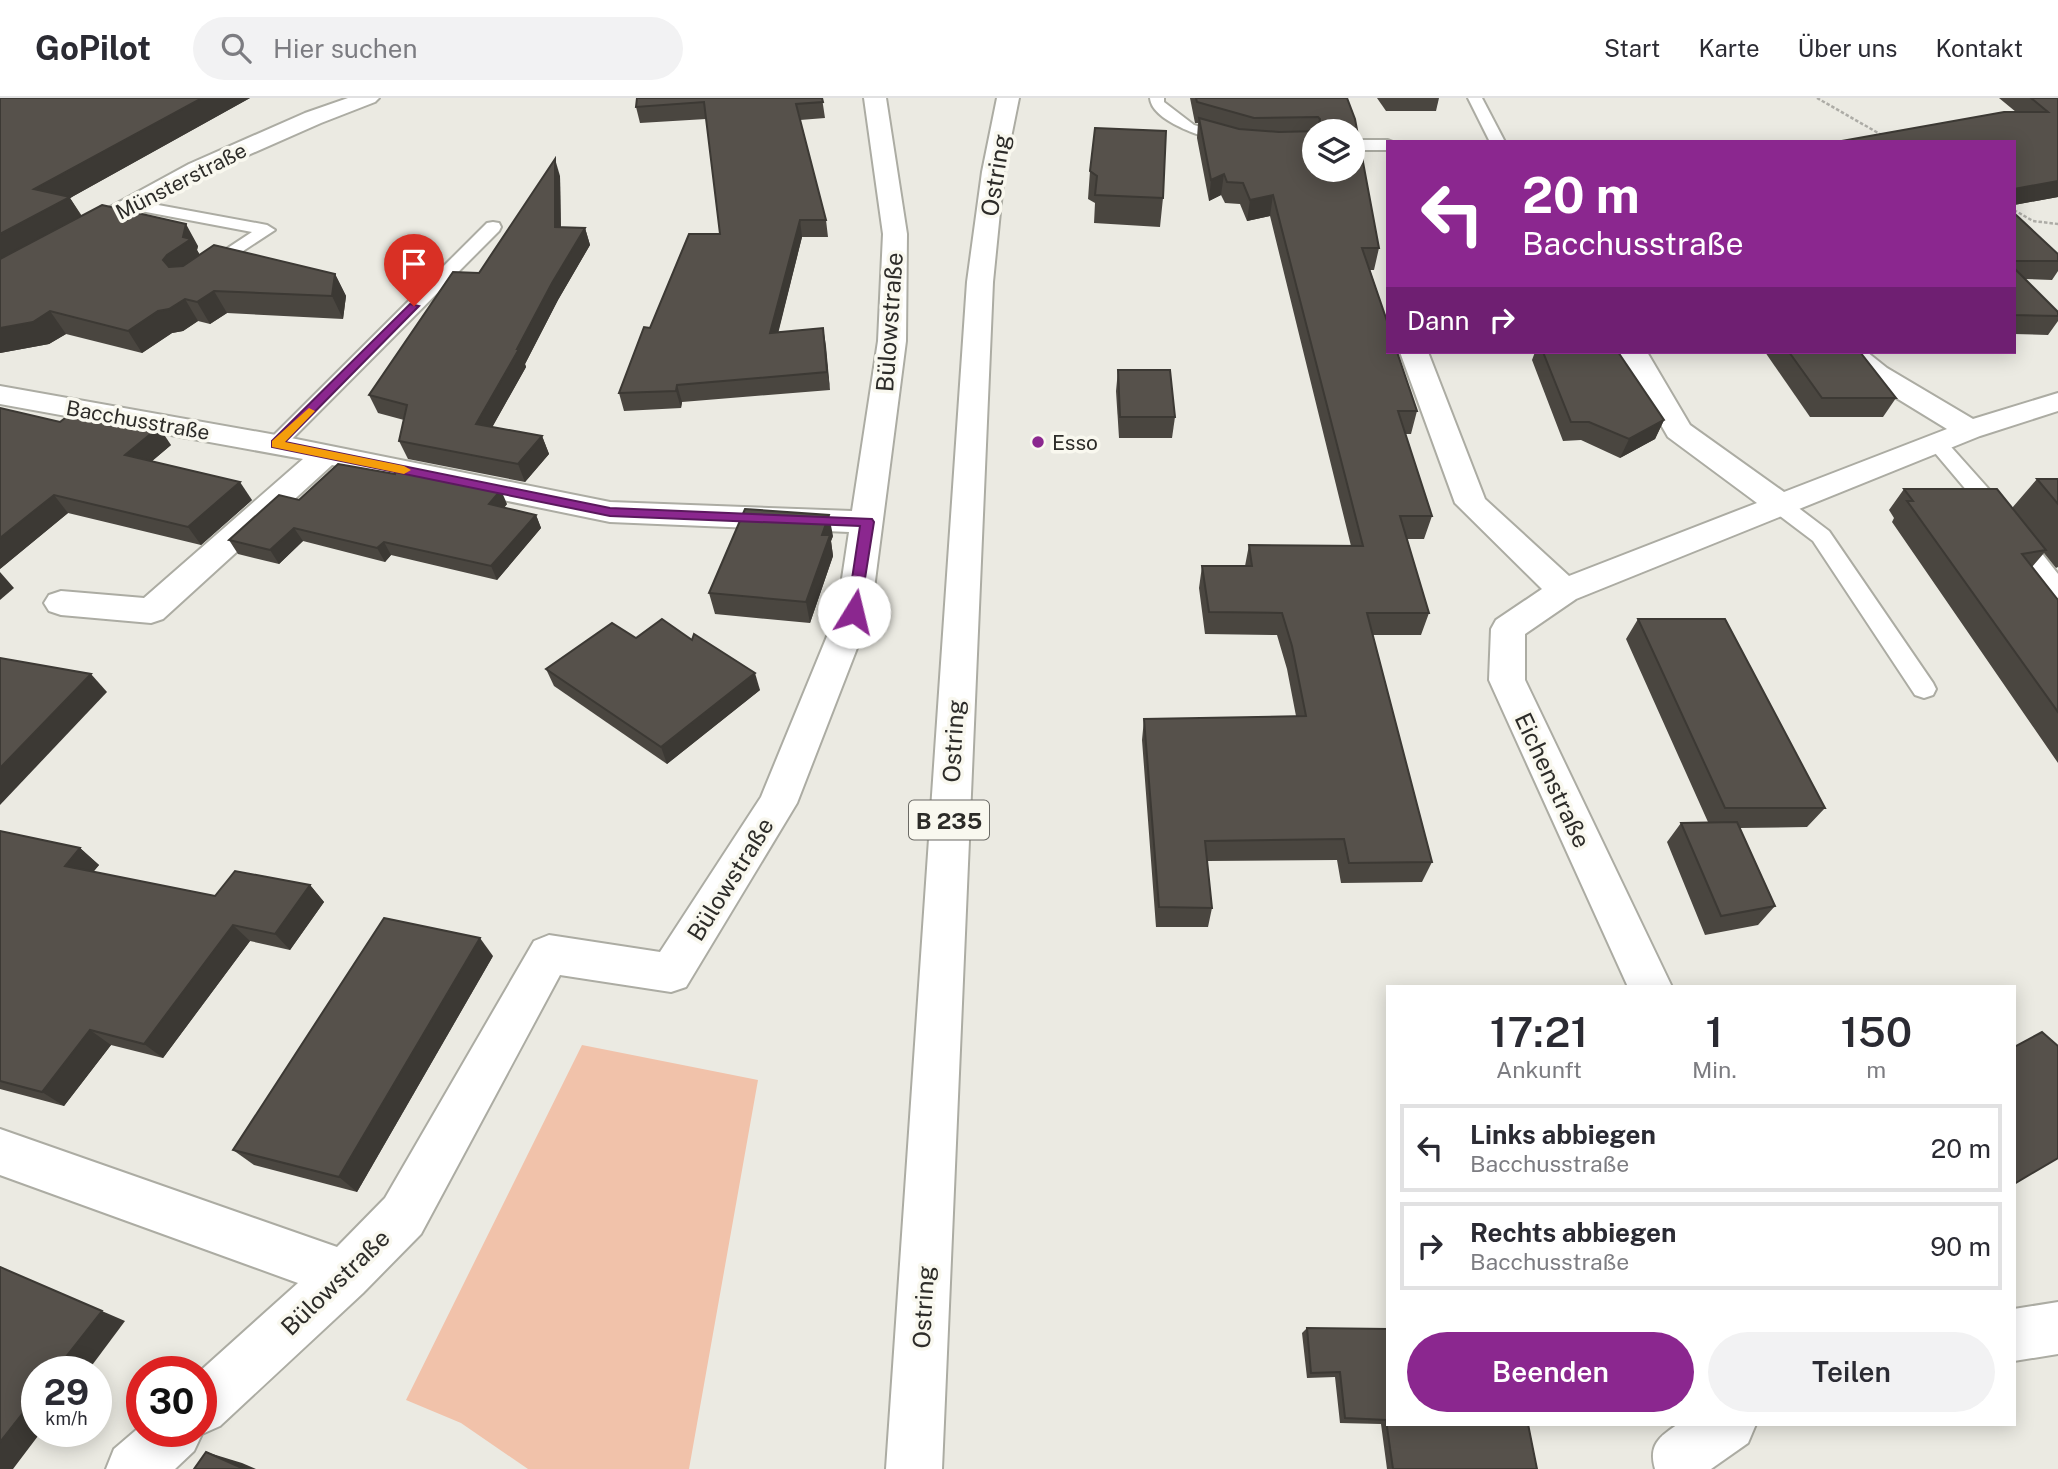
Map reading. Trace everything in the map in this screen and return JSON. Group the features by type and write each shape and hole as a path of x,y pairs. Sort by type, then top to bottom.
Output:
{"street":[{"name":"Münsterstraße","path":"0,277 209,164 313,118 368,98"},
{"name":"Bülowstraße","path":"217,1392 345,1275 403,1216 548,954 671,973 778,803 854,612 868,522 892,341 895,274 895,234 875,98"},
{"name":"Ostring","path":"914,1469 980,282 993,172 1007,98"},
{"path":"1414,354 1471,503 1564,591"},
{"path":"1634,354 1678,430 1780,505"},
{"path":"1852,354 1877,374 1970,430"},
{"name":"Bacchusstraße","path":"0,395 276,444 610,512 868,522"},
{"name":"Eichenstraße","path":"1649,985 1507,680 1508,629 1564,591 1970,430 2058,402"},
{"path":"61,603 151,611 327,454"},
{"path":"0,1152 345,1275"},
{"path":"2016,1335 2058,1328"},
{"path":"1683,1469 1679,1456 1726,1426"},
{"path":"134,1469 158,1447"}],"lane":[{"path":"1157,98 1157,103 1189,128 1250,146"},
{"path":"1475,98 1497,140"},
{"path":"1365,145 1386,145"},
{"path":"131,205 267,230 199,275"},
{"path":"276,444 493,227"},
{"path":"1937,443 2003,519 2058,590"},
{"path":"1780,505 1821,537 1924,689"}],"path":[{"path":"1818,98 1891,140"},
{"path":"2016,211 2033,220 2058,224"}],"shaded area":[{"path":"582,1045 758,1080 689,1469 528,1469 461,1423 406,1400"}],"building":[{"path":"0,98 202,98 34,189 70,197 0,234"},
{"path":"637,98 822,98 823,102 796,104 826,220 800,220 770,333 823,328 827,372 677,385 676,391 619,393 644,327 650,328 689,234 720,234 704,102 636,107"},
{"path":"1196,98 1347,98 1355,119 1254,118 1197,102"},
{"path":"2031,98 2058,98 2058,181 2016,189 2016,140 1847,140 2004,112 2048,112"},
{"path":"1199,118 1239,129 1302,131 1302,182 1365,182 1365,173 1379,248 1362,248 1386,318 1386,354 1398,354 1417,411 1398,411 1432,516 1400,516 1429,613 1367,613 1432,862 1349,863 1344,839 1205,841 1212,908 1159,907 1144,719 1306,716 1292,646 1282,613 1209,612 1202,566 1252,566 1249,545 1363,546 1273,195 1250,200 1243,183 1227,182 1224,174 1211,180"},
{"path":"1095,128 1166,131 1163,198 1095,195 1097,176 1090,171"},
{"path":"555,159 555,227 585,228 552,283 519,349 476,424 542,436 518,464 399,441 407,405 369,395 453,272 479,273"},
{"path":"102,205 186,224 183,237 191,239 163,260 169,267 183,266 214,245 335,274 332,296 214,291 197,302 185,299 169,309 158,311 128,331 50,311 33,322 0,328 0,259"},
{"path":"2016,215 2058,254 2058,261 2016,261"},
{"path":"2016,270 2058,312 2058,316 2016,315"},
{"path":"1544,354 1619,354 1664,420 1629,439 1589,422 1571,422"},
{"path":"1790,354 1862,354 1896,398 1822,398"},
{"path":"1118,370 1170,370 1175,417 1120,417"},
{"path":"0,408 60,422 74,411 159,427 125,455 240,482 188,527 54,495 0,538"},
{"path":"338,464 395,474 396,468 501,490 489,504 536,515 491,566 384,542 377,548 294,528 270,550 229,540 279,495 299,500"},
{"path":"2037,479 2058,479 2058,504"},
{"path":"1904,489 1997,489 2046,550 2022,554 2058,600 2058,712 1907,501 1913,501"},
{"path":"745,509 829,515 822,535 830,535 806,602 709,593"},
{"path":"662,619 692,640 694,634 755,673 661,747 546,669 612,623 636,638"},
{"path":"1638,619 1725,619 1825,808 1725,808"},
{"path":"0,658 91,674 0,768"},
{"path":"1737,822 1775,906 1721,916 1681,823"},
{"path":"0,831 80,848 65,866 215,896 235,871 310,885 275,934 233,925 144,1044 90,1030 42,1092 0,1081"},
{"path":"384,918 480,938 339,1177 233,1150"},
{"path":"2042,1032 2058,1046 2058,1158 2016,1183 2016,1046"},
{"path":"0,1267 102,1311 67,1356 21,1356 21,1415 0,1442"},
{"path":"1307,1328 1386,1329 1386,1420 1345,1418 1340,1372 1311,1373"},
{"path":"1387,1426 1528,1426 1537,1469 1393,1469"},
{"path":"206,1452 244,1469 194,1469"}],"slow traffic":[{"path":"309,411 276,444 404,470"}],"place":[{"name":"Esso","path":"1038,442"}],"route":[{"path":"414,306 276,444 610,512 868,522 854,612"}]}
